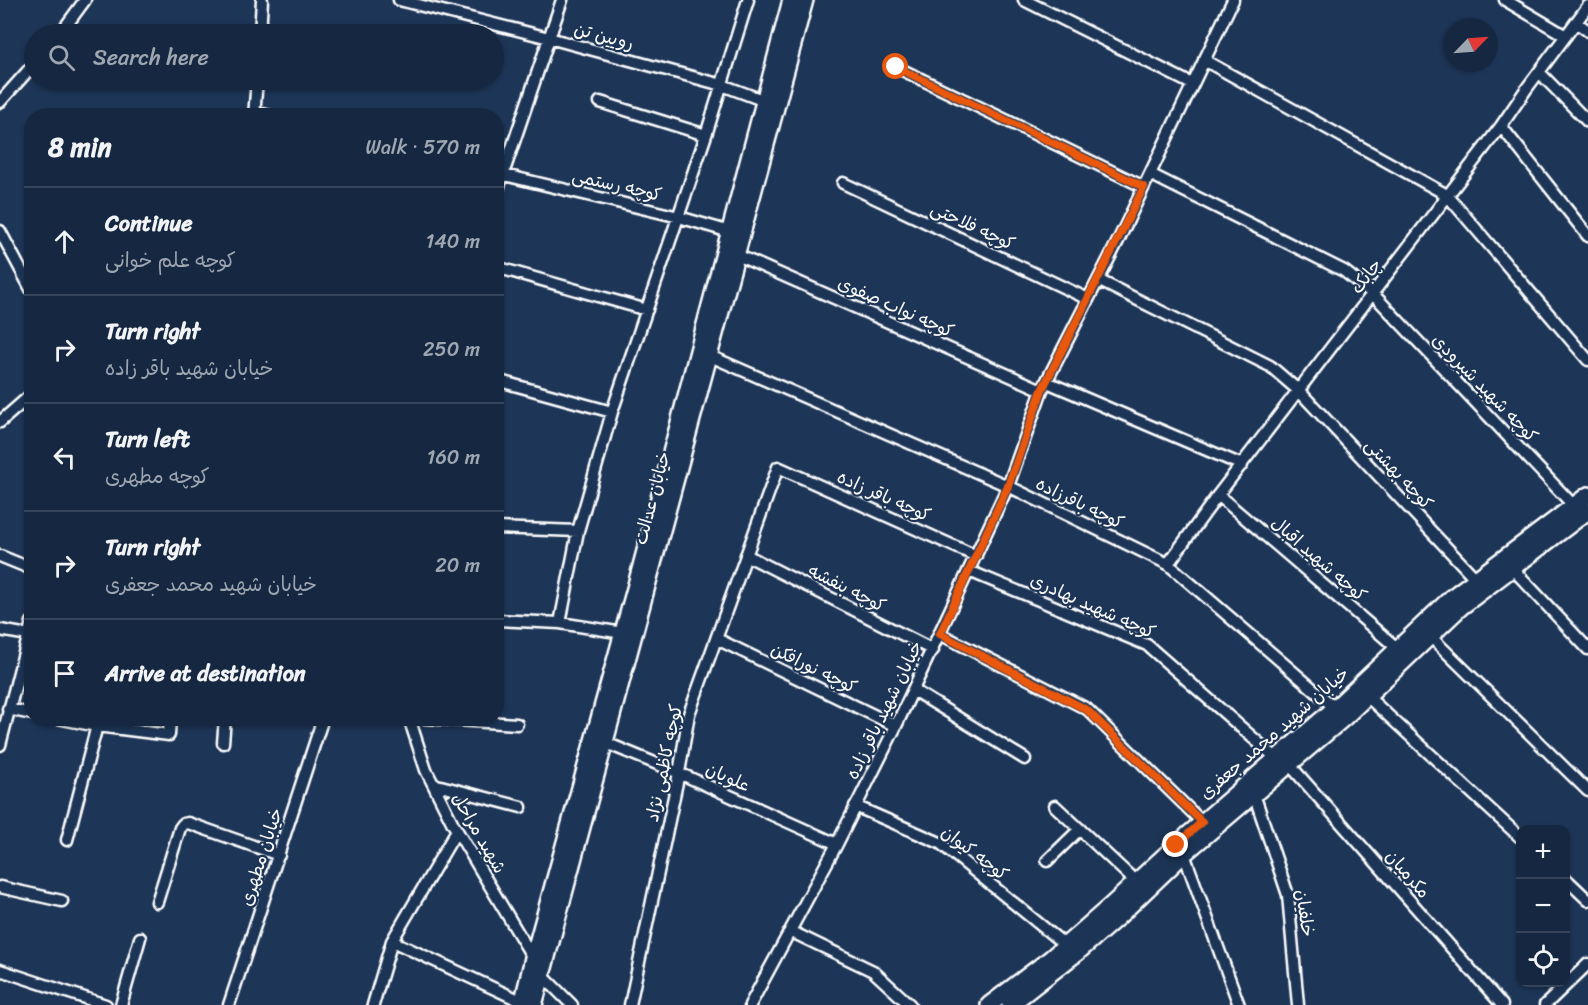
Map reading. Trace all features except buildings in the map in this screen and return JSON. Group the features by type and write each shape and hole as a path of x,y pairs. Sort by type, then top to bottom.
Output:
{"main road":[{"name":"خیابان عدالت","path":"527,1004 533,958 623,633 791,0"},
{"name":"خیابان عدالت","path":"527,1004 543,975 805,0"},
{"name":"خیابان شهید محمد جعفری","path":"989,1005 1065,945 1202,822 1367,696 1461,607 1512,568 1581,508 1588,495"},
{"name":"خیابان شهید محمد جعفری","path":"1010,1005 1078,952 1184,854 1254,794 1335,708 1452,597 1581,508"}],"street":[{"path":"68,24 86,0"},
{"name":"رویین تن","path":"399,0 494,24"},
{"path":"504,163 562,0"},
{"path":"560,623 578,531 612,412 679,217 748,0"},
{"path":"1024,0 1192,84"},
{"name":"خیابان شهید باقر زاده","path":"750,1005 837,844 933,650 1008,486 1045,386 1144,187 1233,0"},
{"path":"1505,0 1566,36"},
{"path":"261,24 262,1"},
{"name":"چابک","path":"1168,564 1218,495 1502,126 1588,6"},
{"path":"1576,22 1588,31"},
{"name":"رویین تن","path":"504,27 722,86 765,101"},
{"path":"1204,60 1447,195 1588,360"},
{"path":"896,67 1144,187"},
{"path":"1539,72 1588,122"},
{"path":"0,102 24,75"},
{"path":"255,108 256,90"},
{"path":"600,102 706,135"},
{"path":"1502,126 1588,236"},
{"name":"کوچه شهید شیرودی","path":"1150,174 1344,271 1373,294 1581,508"},
{"name":"کوچه رستمی","path":"504,175 679,217 730,232"},
{"name":"کوچه فلاحتی","path":"843,183 1088,299"},
{"path":"0,231 24,276"},
{"name":"کوچه نواب صفوی","path":"737,255 1045,386 1242,465"},
{"path":"504,269 647,310"},
{"name":"کوچه بهشتی","path":"1098,280 1270,366 1299,391 1476,579"},
{"name":"کوچه باقرزاده","path":"710,356 1008,486 1168,564 1335,708"},
{"path":"504,382 612,412"},
{"path":"0,422 24,401"},
{"name":"کوچه کاظمی نژاد","path":"630,1005 679,773 689,714 778,467"},
{"name":"کوچه باقر زاده","path":"778,467 976,556"},
{"name":"کوچه شهید اقبال","path":"1218,495 1398,649"},
{"path":"504,528 578,531"},
{"name":"کوچه بنفشه","path":"746,555 933,650"},
{"path":"0,556 24,566"},
{"path":"1512,568 1588,649"},
{"name":"کوچه شهید بهادری","path":"969,571 1148,645 1283,761"},
{"path":"504,620 560,623 623,633"},
{"path":"0,630 24,634"},
{"path":"940,634 1087,710 1202,822"},
{"path":"1430,636 1588,791"},
{"name":"کوچه نورافکن","path":"717,639 896,726"},
{"path":"0,745 6,702 24,647"},
{"path":"912,690 1025,759"},
{"path":"1367,696 1516,832"},
{"path":"6,702 24,710"},
{"path":"504,723 516,724"},
{"path":"67,840 97,726"},
{"path":"120,726 169,735 170,726"},
{"path":"223,743 224,726"},
{"name":"خیابان مطهری","path":"229,1005 320,726"},
{"name":"شهید مراحل","path":"412,726 426,770 457,830 533,958"},
{"name":"علویان","path":"606,743 837,844"},
{"name":"مکرمیان","path":"1283,761 1502,1005"},
{"path":"433,784 521,807"},
{"name":"خلفیان","path":"1254,794 1288,895 1298,1005"},
{"name":"کوچه کیوان","path":"855,806 940,843 1065,945"},
{"path":"1055,806 1136,882"},
{"path":"157,902 183,824 188,823 279,855"},
{"path":"373,1005 392,941 457,830"},
{"path":"1047,861 1080,830"},
{"path":"1184,854 1239,1005"},
{"path":"1570,883 1588,900"},
{"path":"0,887 62,901"},
{"path":"790,931 873,970 910,1005"},
{"path":"121,1005 140,938"},
{"path":"392,941 527,1004"},
{"path":"1545,1005 1588,964"},
{"path":"0,970 106,1005"},
{"path":"543,975 572,1005"}],"route":[{"path":"896,67 1144,187 1042,390 1008,486 940,634 1087,710 1202,822 1176,845"}]}
